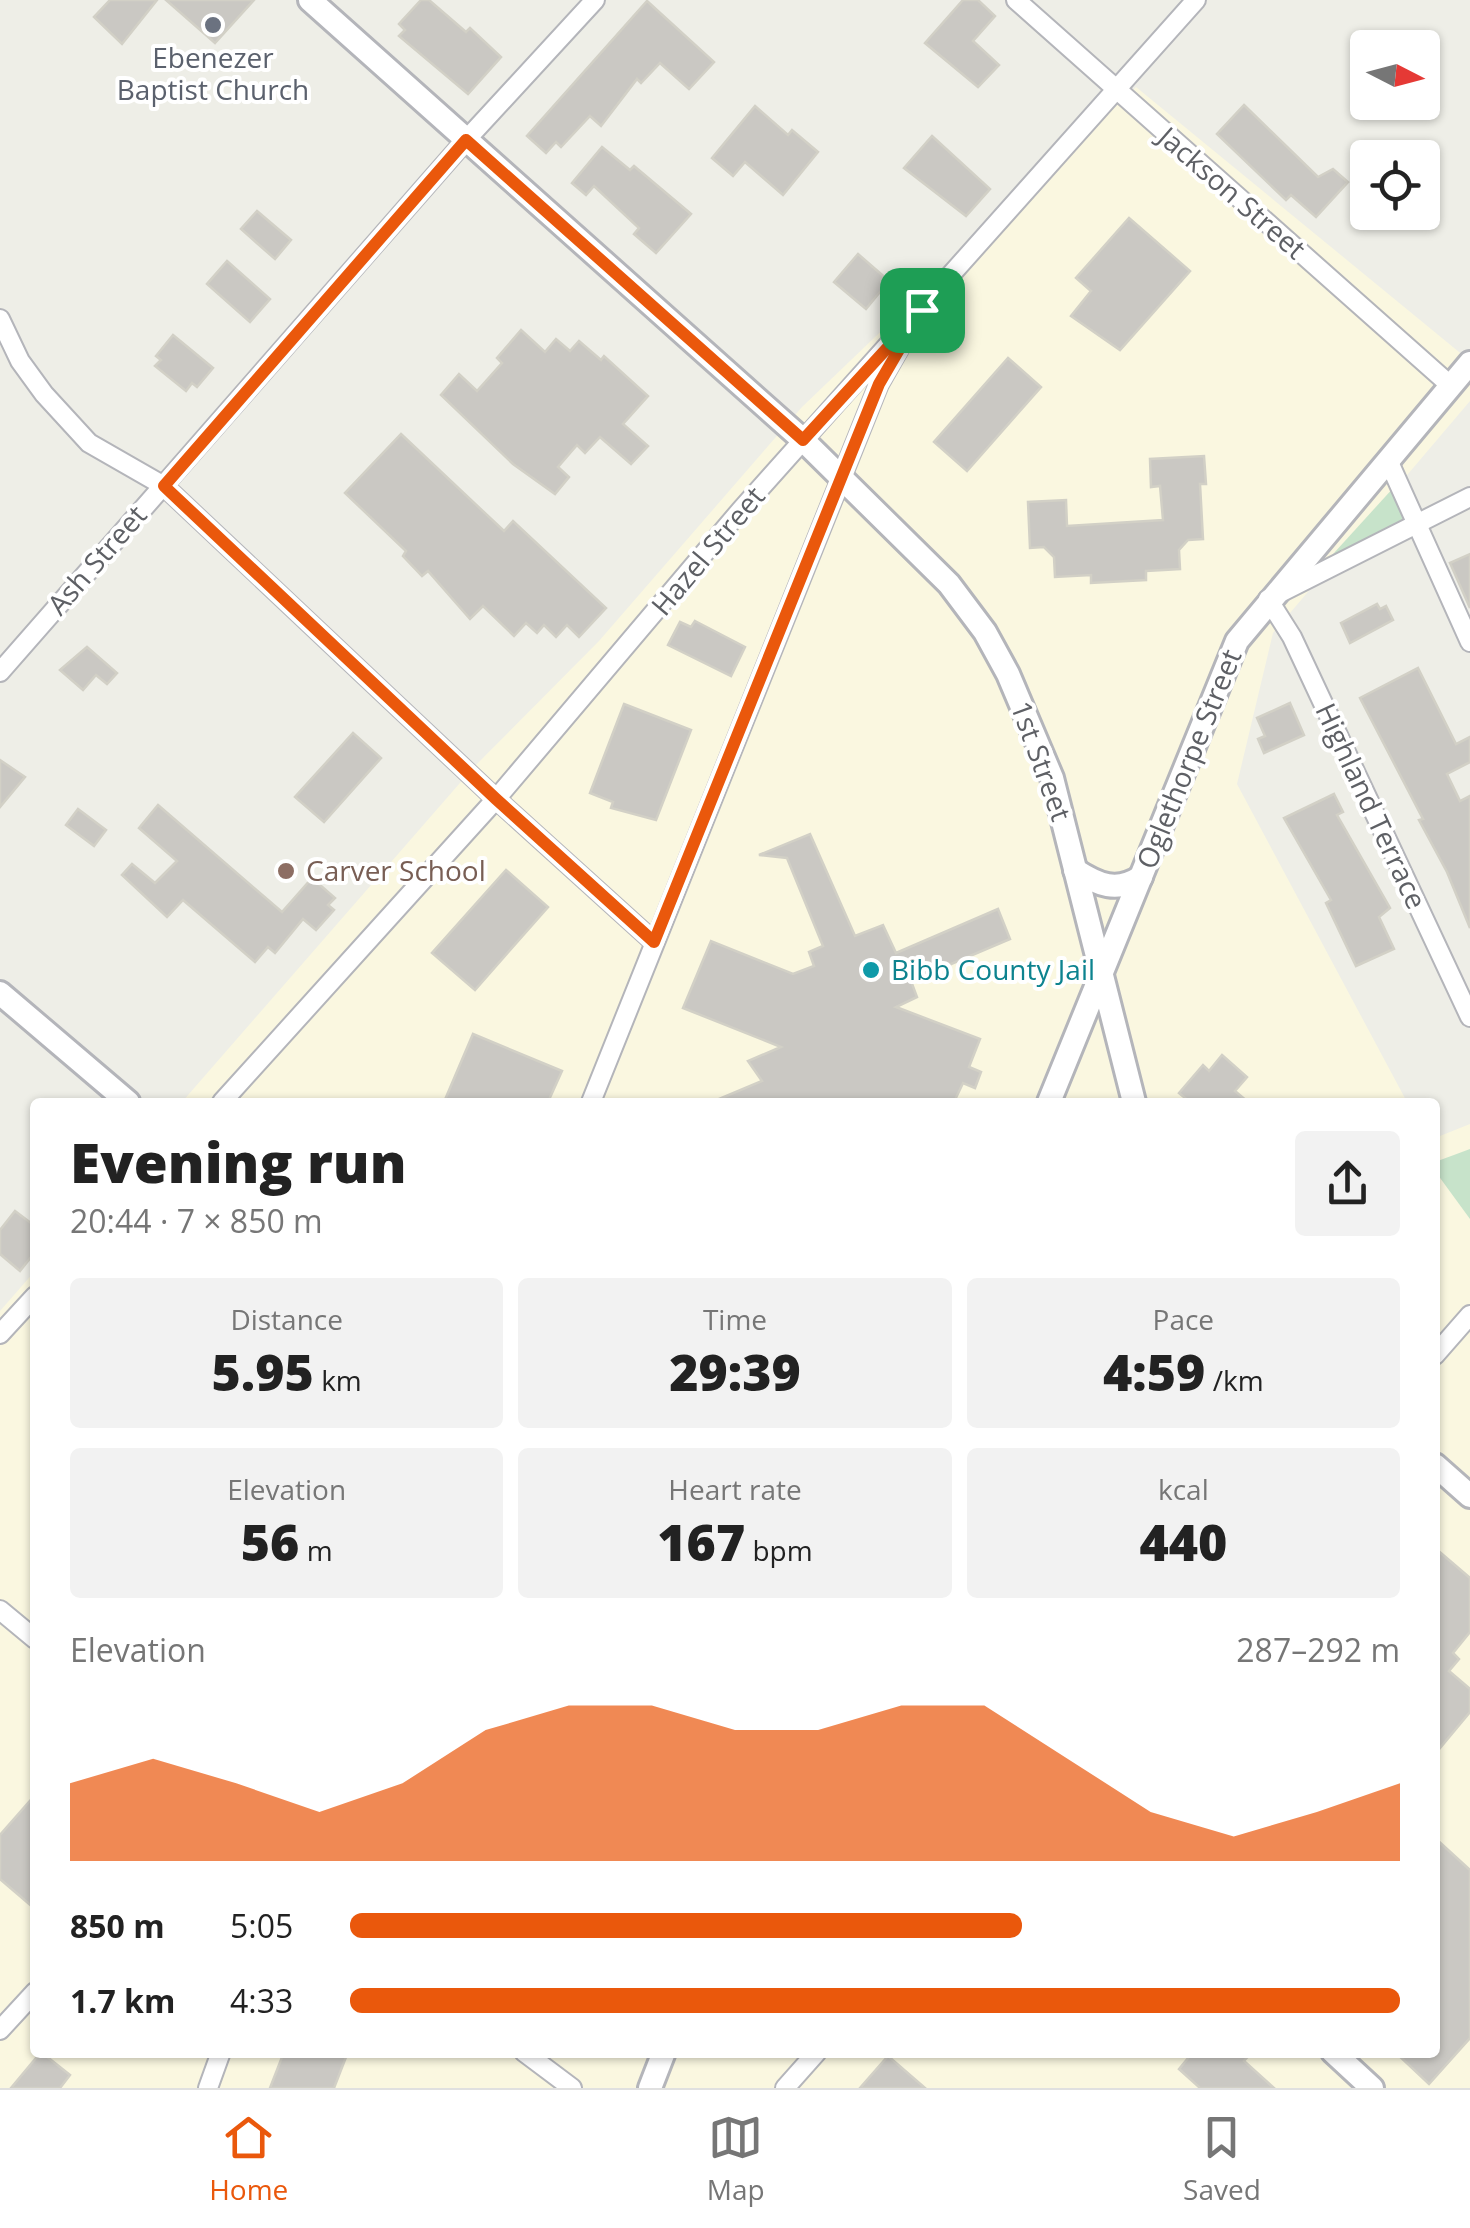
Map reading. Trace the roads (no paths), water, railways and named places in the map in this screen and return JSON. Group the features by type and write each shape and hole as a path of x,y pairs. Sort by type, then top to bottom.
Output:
{"street":[{"name":"1st Street","path":"310,0 842,476 949,584 985,632 1038,740 1133,1098"},
{"name":"Ash Street","path":"0,672 466,140 594,0"},
{"name":"Jackson Street","path":"1016,0 1450,385"},
{"name":"Hazel Street","path":"226,1098 496,799 803,440 1196,0"},
{"path":"593,1098 879,384 922,310"},
{"path":"0,319 20,361 77,431 113,458 164,486 654,942"},
{"name":"Oglethorpe Street","path":"1051,1098 1236,641 1268,598 1470,363"},
{"path":"1388,460 1470,642"},
{"path":"1268,598 1470,497"},
{"name":"Highland Terrace","path":"1268,598 1292,636 1470,1017"},
{"path":"1075,870 1111,887 1127,886 1141,877"},
{"path":"0,993 123,1098"},
{"path":"0,1334 30,1301"},
{"path":"1440,1349 1470,1315"},
{"path":"1440,1469 1470,1496"},
{"path":"0,1610 30,1635"},
{"path":"0,2030 30,1997"},
{"path":"208,2088 220,2058"},
{"path":"532,2058 572,2088"},
{"path":"650,2088 662,2058"},
{"path":"786,2088 812,2058"},
{"path":"1340,2058 1372,2088"}],"place":[{"name":"Ebenezer Baptist Church","path":"213,25"},
{"name":"Carver School","path":"286,871"},
{"name":"Bibb County Jail","path":"871,970"}]}
